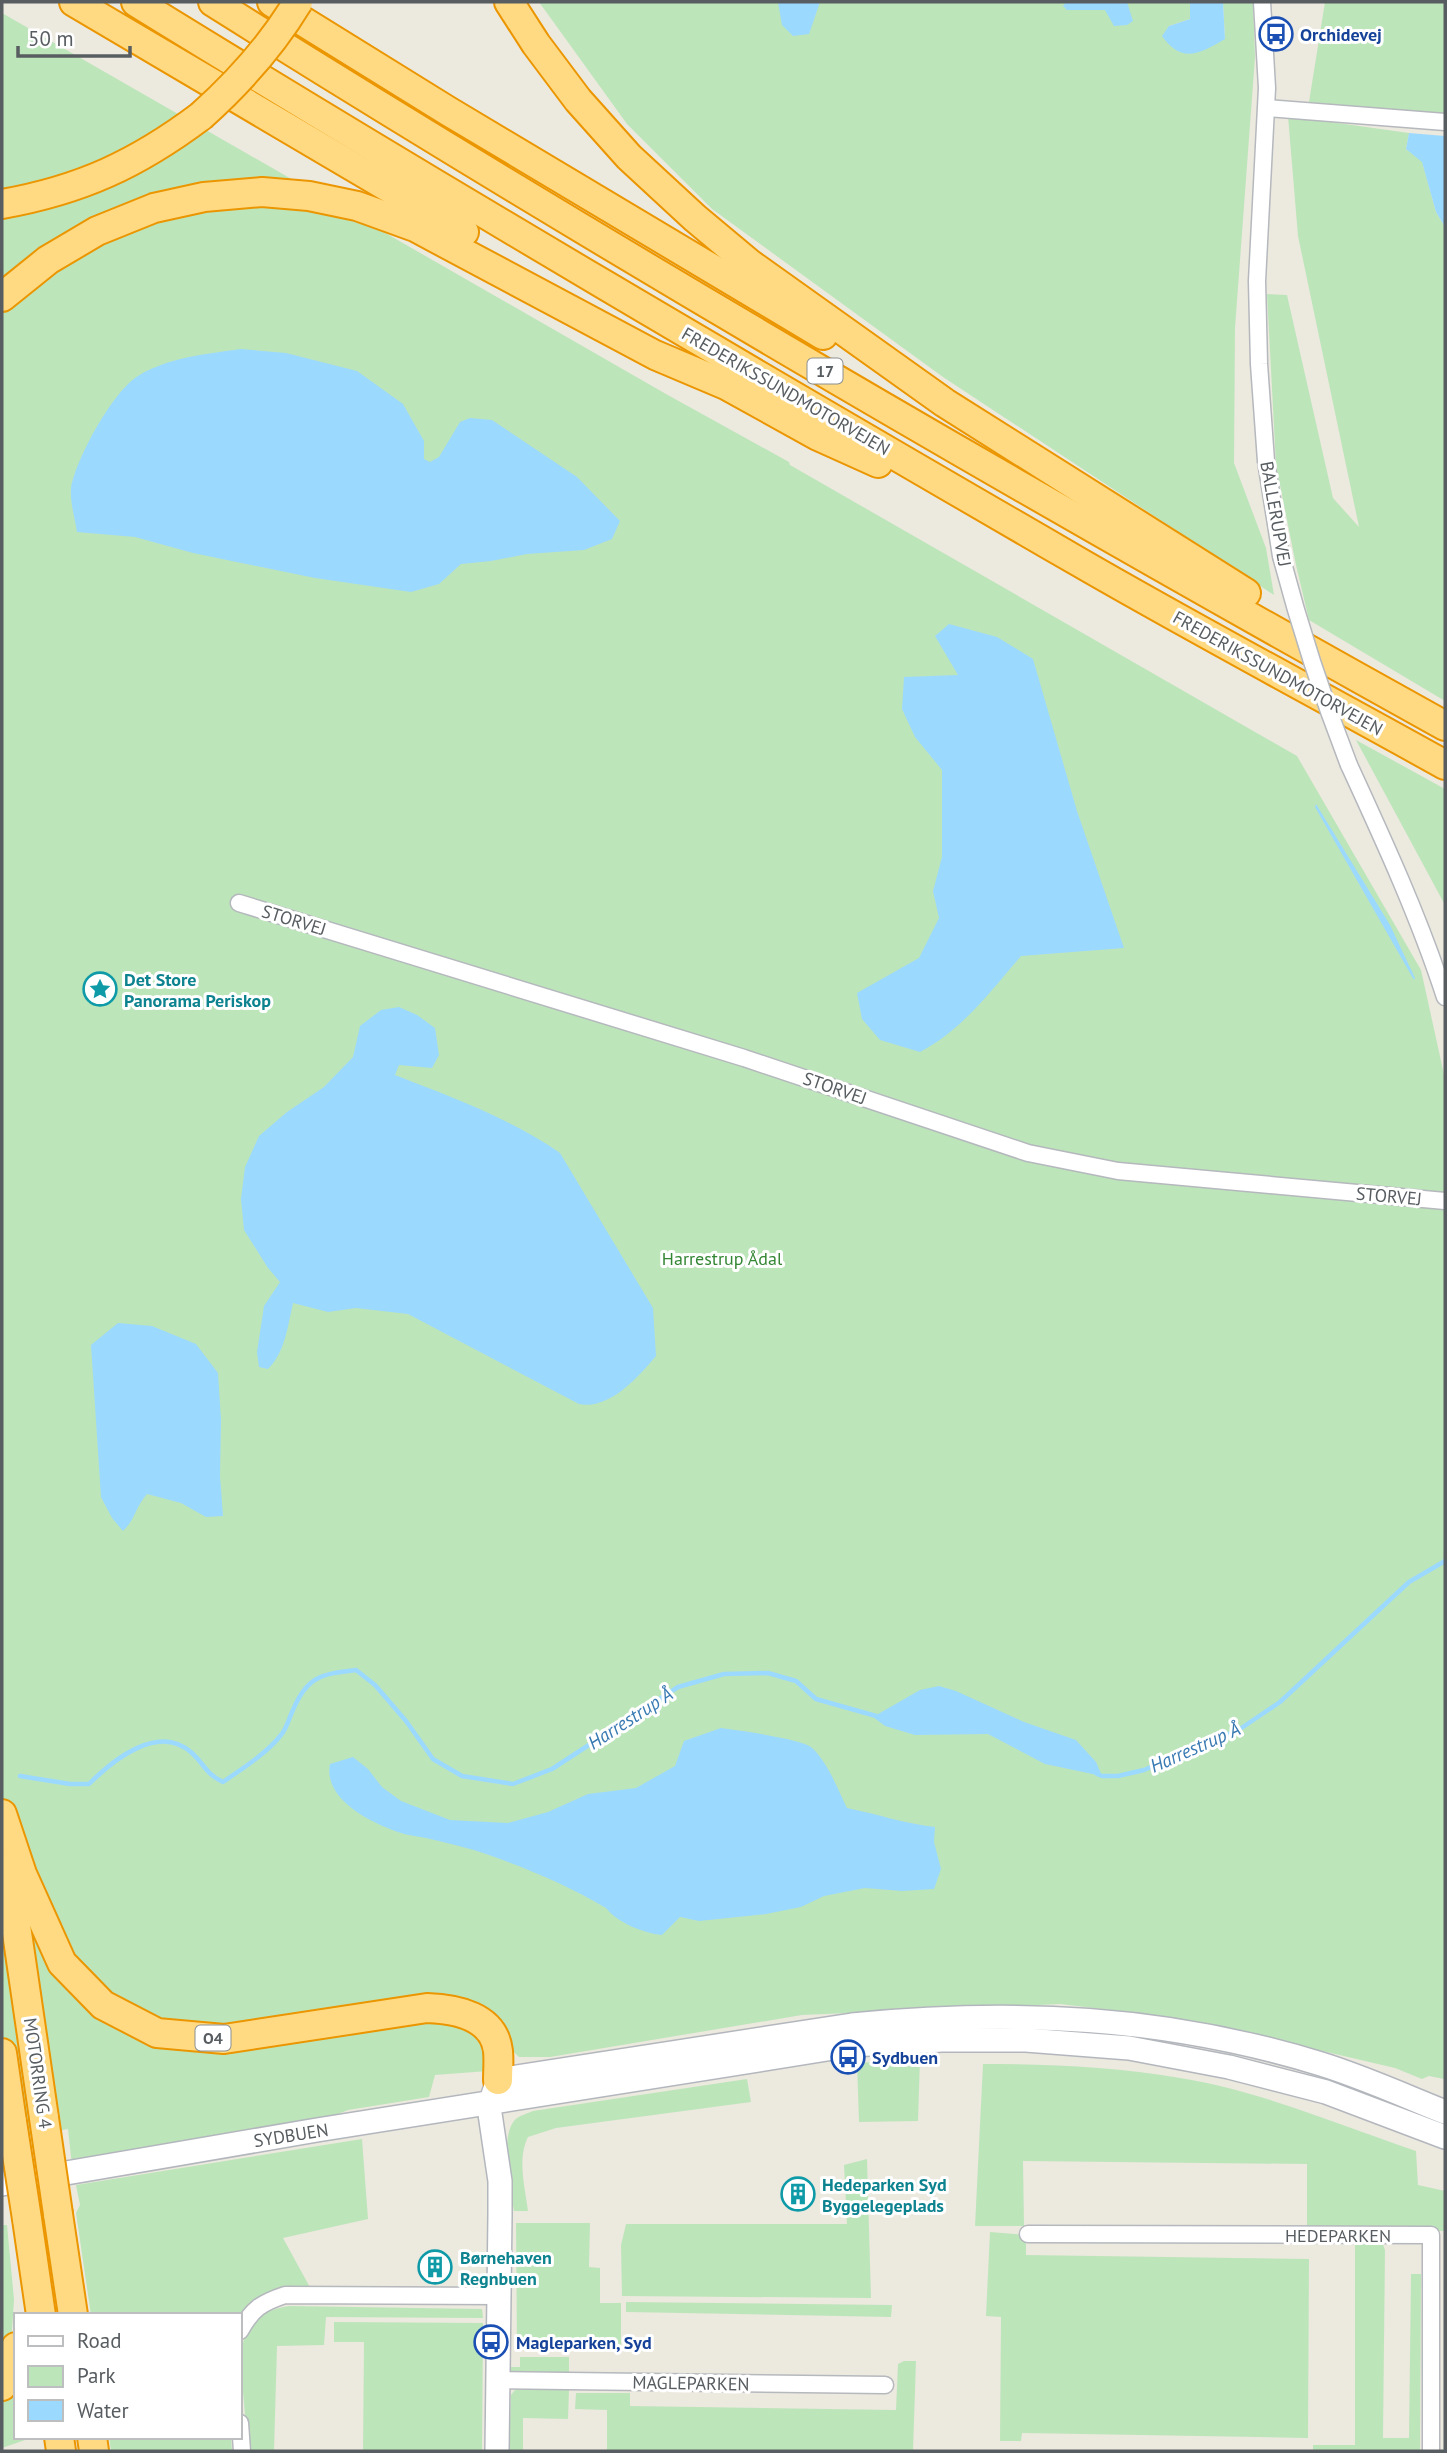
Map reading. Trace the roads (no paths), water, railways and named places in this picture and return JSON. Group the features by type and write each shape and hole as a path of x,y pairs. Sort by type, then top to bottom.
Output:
{"highway":[{"path":"74,2 726,385 818,436 1008,520"},
{"name":"FREDERIKSSUNDMOTORVEJEN","path":"136,2 358,138 748,370 1093,570 1445,765"},
{"name":"FREDERIKSSUNDMOTORVEJEN","path":"213,2 514,187 890,410 1445,726"},
{"path":"272,2 448,111 821,334 890,375 945,403"},
{"path":"2,204 52,194 89,182 128,165 167,142 201,116 242,78 287,21 298,2"},
{"path":"509,2 536,44 578,100 629,157 750,264 945,403 1320,640 1394,698"},
{"path":"2,297 48,260 97,231 154,208 204,197 262,192 310,196 358,206 415,227 655,355 726,385"},
{"name":"O4","path":"2,1814 22,1874 62,1963 103,2005 157,2033 224,2039 428,2008 450,2009 467,2014 489,2031 496,2042 499,2052 494,2091"},
{"name":"MOTORRING 4","path":"2,1831 73,2313"},
{"name":"MOTORRING 4","path":"2,2053 41,2313"},
{"path":"21,2313 27,2219"},
{"path":"2,2386 14,2353"}],"street":[{"name":"BALLERUPVEJ","path":"1262,2 1266,108 1257,281 1259,364 1266,461 1281,556 1322,697 1349,765 1389,851 1432,956 1445,997"},
{"path":"1266,108 1445,122"},
{"name":"STORVEJ","path":"239,903 744,1058 1028,1153 1118,1171 1445,1201"},
{"name":"SYDBUEN","path":"2,2184 844,2026 905,2020 1067,2017 1168,2027 1247,2044 1323,2065 1445,2112"},
{"name":"SYDBUEN","path":"494,2091 852,2045 942,2040 1026,2040 1129,2048 1229,2067 1326,2092 1445,2137"},
{"path":"494,2091 500,2181 501,2296 497,2451"},
{"name":"HEDEPARKEN","path":"1028,2234 1431,2235 1431,2451"},
{"path":"242,2327 249,2314 265,2302 285,2295 501,2296"},
{"name":"MAGLEPARKEN","path":"498,2381 885,2385"}],"water":[{"path":"778,2 820,2 809,34 793,36 782,25"},
{"path":"1066,2 1127,2 1133,21 1127,25 1114,26 1105,10 1067,10 1063,6"},
{"path":"1190,2 1223,2 1225,39 1191,54 1177,50 1162,36 1169,26 1190,19"},
{"path":"1409,133 1445,136 1445,227 1436,212 1422,162 1406,149"},
{"path":"241,349 286,353 357,371 403,404 424,441 424,459 430,462 439,457 460,422 470,418 492,420 577,477 620,521 612,539 584,550 527,554 461,564 439,584 411,592 315,578 193,553 135,537 77,532 71,494 74,476 87,444 107,411 128,384 162,364"},
{"path":"949,624 997,637 1033,659 1077,811 1124,948 1021,956 962,1021 920,1052 880,1040 862,1019 857,993 919,958 939,918 933,891 942,857 942,770 915,737 902,709 904,677 958,675 935,636"},
{"path":"1316,804 1390,925 1414,980 1315,807"},
{"path":"399,1007 417,1015 435,1028 439,1055 432,1068 399,1065 395,1075 501,1119 560,1153 653,1308 656,1356 632,1382 612,1397 590,1405 579,1404 408,1314 356,1308 328,1312 293,1303 278,1355 268,1369 259,1367 257,1352 264,1306 280,1282 244,1230 241,1199 245,1167 259,1136 287,1112 324,1087 353,1057 360,1026 381,1010"},
{"path":"118,1323 152,1326 196,1344 218,1373 223,1516 206,1517 181,1503 147,1494 123,1531 112,1518 101,1497 91,1345"},
{"path":"939,1686 1024,1722 1076,1740 1096,1762 1102,1776 1045,1764 988,1734 915,1735 885,1726 873,1717 920,1690"},
{"path":"721,1728 805,1744 822,1760 847,1808 935,1827 934,1842 941,1869 934,1889 902,1891 865,1888 824,1896 801,1907 766,1914 699,1921 680,1917 662,1935 655,1934 631,1926 592,1900 519,1866 466,1848 399,1832 372,1821 340,1798 330,1776 330,1764 353,1757 368,1769 382,1787 401,1801 450,1820 508,1823 548,1812 588,1794 636,1788 675,1766 684,1741"}],"waterway":[{"name":"Harrestrup Å","path":"1097,1774 1118,1776 1144,1770 1240,1729 1280,1702 1409,1582 1445,1561"},
{"name":"Harrestrup Å","path":"20,1776 70,1784 89,1784 124,1755 152,1743 166,1742 179,1745 192,1753 209,1772 223,1782 275,1742 285,1729 298,1699 310,1683 325,1675 356,1670 375,1685 406,1721 433,1759 462,1776 513,1784 552,1769 678,1687 724,1674 768,1673 796,1681 816,1699 876,1716"}],"place":[{"name":"Orchidevej","path":"1276,34"},
{"name":"Det Store Panorama Periskop","path":"100,989"},
{"name":"Sydbuen","path":"848,2057"},
{"name":"Hedeparken Syd Byggelegeplads","path":"798,2194"},
{"name":"Børnehaven Regnbuen","path":"435,2267"},
{"name":"Magleparken, Syd","path":"491,2342"}],"park label":[{"name":"Harrestrup Ådal","path":"722,1258"}]}
